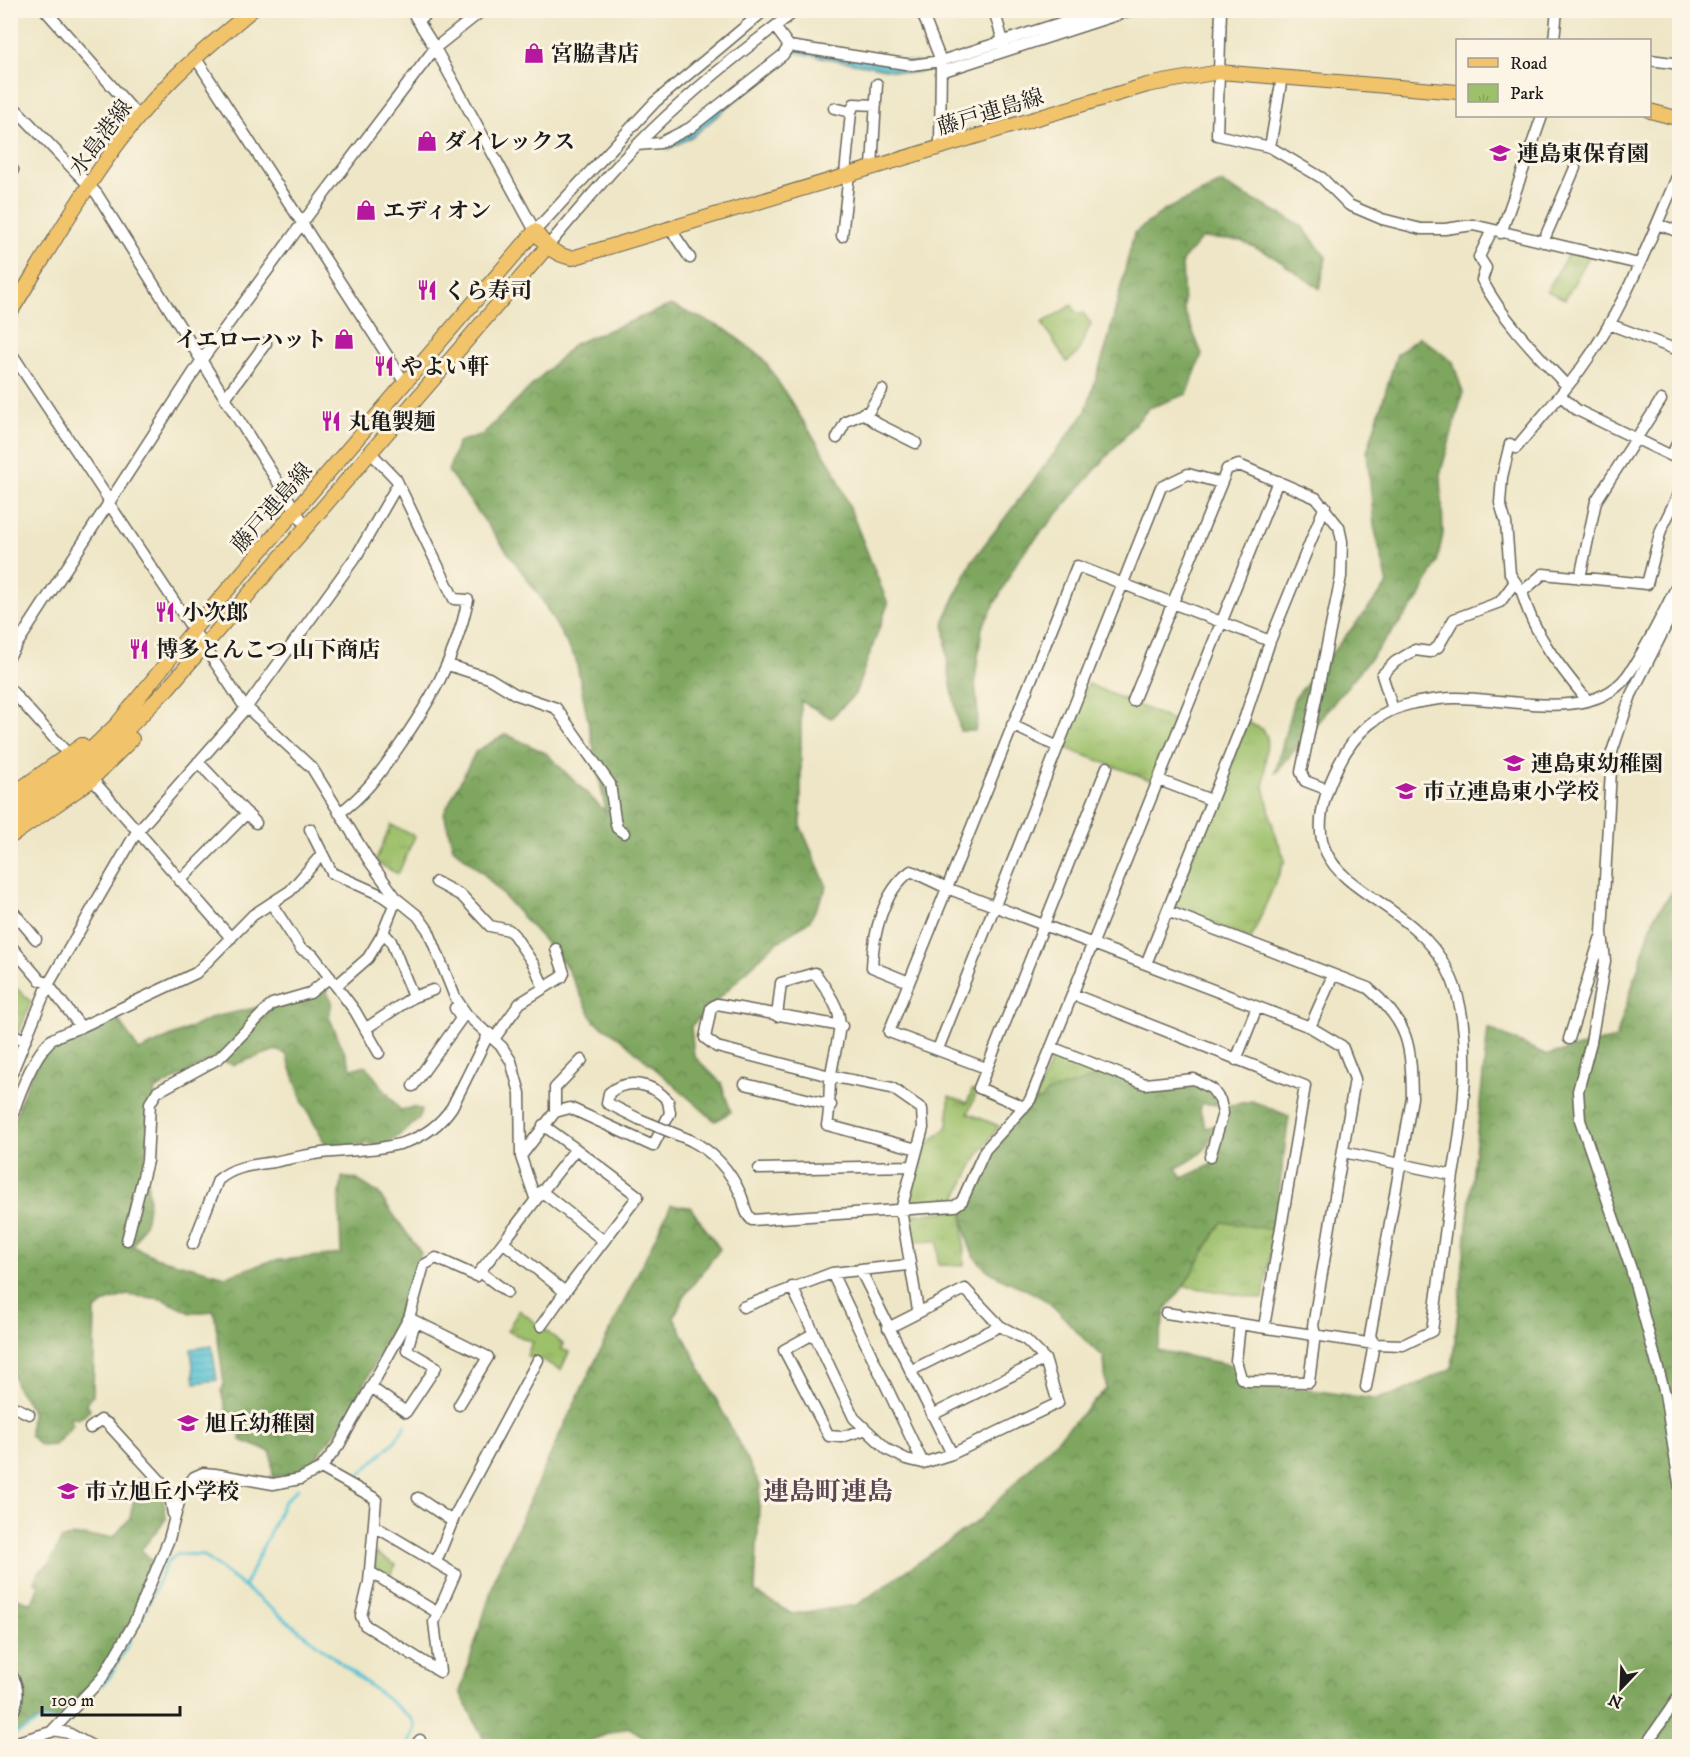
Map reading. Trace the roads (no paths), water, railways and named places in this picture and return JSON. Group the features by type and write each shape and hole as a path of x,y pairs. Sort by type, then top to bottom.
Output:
{"main road":[{"name":"水島港線","path":"10,313 88,186 139,117 195,57 252,10"},
{"name":"藤戸連島線","path":"10,824 100,757 168,688 547,247 561,256 572,258 1147,85 1218,72 1456,92"},
{"path":"1651,111 1680,119"},
{"path":"534,231 547,247"},
{"name":"藤戸連島線","path":"10,808 91,749 132,705 194,629 534,231"},
{"path":"10,837 92,779 143,728 168,688"},
{"path":"10,796 69,755 132,705"}],"street":[{"path":"45,10 139,117"},
{"path":"411,10 436,51 534,231 655,102 765,10"},
{"path":"418,21 431,10"},
{"path":"10,655 202,362 436,51 483,10"},
{"path":"547,247 637,145 691,93 797,10"},
{"path":"921,10 941,66 940,148"},
{"path":"994,10 1004,46"},
{"path":"1004,46 1101,10"},
{"path":"775,27 789,46 912,65 941,66 1132,10"},
{"path":"1221,10 1217,135 1270,147 1322,178 1349,205 1382,219 1421,229 1445,229 1473,225 1639,264"},
{"path":"1554,39 1557,10"},
{"path":"637,145 660,143 690,128 783,55 789,46"},
{"path":"195,57 405,383"},
{"path":"1651,60 1680,64"},
{"path":"1270,147 1282,77"},
{"path":"872,167 877,84"},
{"path":"10,103 97,194 306,527"},
{"path":"842,236 851,112 854,104 876,105"},
{"path":"834,108 851,112"},
{"path":"1542,117 1496,231 1479,257 1486,268 1482,280 1495,306 1518,335 1568,386"},
{"path":"10,167 13,170 10,175"},
{"path":"1543,242 1575,168"},
{"path":"1587,700 1555,662 1528,618 1522,592 1510,574 1506,523 1500,503 1502,477 1510,444 1516,448 1561,396 1609,324 1639,264 1680,170"},
{"path":"1657,224 1680,231"},
{"path":"669,227 690,258"},
{"path":"1609,324 1680,351"},
{"path":"225,398 267,343"},
{"path":"10,351 244,706 312,768 396,902"},
{"path":"837,438 846,421 873,406 882,390"},
{"path":"1561,396 1577,410 1676,458 1680,437"},
{"path":"1580,578 1596,501 1633,439 1660,400"},
{"path":"863,413 916,443"},
{"path":"339,813 381,772 431,701 448,665 468,600 454,599 395,480 370,452"},
{"path":"1133,701 1227,470 1239,465 1316,498 1325,506 1339,527 1342,541 1341,577 1301,772 1305,781 1326,789"},
{"path":"938,1049 1161,486 1188,474 1221,483"},
{"path":"10,1077 20,1038 46,983 136,832 244,706 357,555 395,480"},
{"path":"521,1157 555,1112 570,1108 653,1146 670,1113 670,1106 663,1095 655,1089 635,1083 621,1084 609,1094 606,1100 611,1107 639,1119 690,1140 708,1151 730,1174 742,1197 747,1215 752,1220 901,1210 959,1203 984,1150 1030,1100 1278,481"},
{"path":"1522,592 1543,574 1647,584 1661,530 1680,490"},
{"path":"1146,964 1245,717 1270,640 1325,506"},
{"path":"986,1068 938,1049 926,1048 889,1032 1077,566 1270,640"},
{"path":"1393,709 1382,675 1395,662 1415,650 1430,652 1438,647 1454,619 1500,602 1515,582"},
{"path":"1679,583 1633,691 1612,752 1602,933 1605,961 1593,1032 1578,1091 1580,1120 1631,1269 1665,1394 1680,1489"},
{"path":"1166,1313 1374,1344 1403,1346 1432,1331 1461,1127 1464,1074 1459,998 1447,969 1420,933 1398,914 1350,881 1335,866 1325,851 1320,836 1320,818 1326,789 1349,745 1377,717 1393,709 1423,701 1454,698 1575,704 1611,691 1623,680 1680,598"},
{"path":"1665,618 1680,625"},
{"path":"448,665 489,678 515,694 556,708 610,784 617,828 624,833"},
{"path":"1623,680 1633,691"},
{"path":"10,689 69,755"},
{"path":"1012,725 1058,747"},
{"path":"198,762 256,823"},
{"path":"1024,1107 979,1088 1107,767"},
{"path":"92,779 231,938"},
{"path":"1159,780 1211,800"},
{"path":"180,880 247,813"},
{"path":"310,829 326,867 338,878 396,902 418,916 428,930 450,986 467,1015 491,1036 511,1061 520,1093 521,1157 538,1194 604,1240"},
{"path":"10,1123 13,1101 40,1053 52,1040 196,973 254,915 290,891 322,854"},
{"path":"909,982 872,967 873,942 879,923 897,881 911,871 948,888 1310,1027 1341,1046 1355,1079 1313,1326 1315,1334 1309,1382 1247,1381 1241,1378 1236,1361 1240,1324"},
{"path":"436,882 462,896 490,926 509,930 534,965 544,988"},
{"path":"127,1240 147,1161 150,1103 157,1092 219,1058 272,1004 310,993 333,982 368,958 396,902"},
{"path":"271,903 301,948 313,956 333,982 379,1053"},
{"path":"10,908 36,939"},
{"path":"1167,911 1368,988 1388,1005 1405,1030 1411,1058 1412,1098 1370,1336 1374,1344 1366,1387"},
{"path":"383,932 391,941 413,998"},
{"path":"1569,1039 1602,933"},
{"path":"10,945 46,983 81,1027"},
{"path":"193,1244 215,1188 224,1175 254,1164 331,1152 398,1146 423,1136 446,1117 491,1036 520,1003 558,980 564,973 556,949"},
{"path":"777,1016 781,983 815,974 835,1000 842,1026 830,1076 831,1105 827,1125 917,1149"},
{"path":"1310,1027 1333,975"},
{"path":"413,1086 461,1019 448,996 450,986"},
{"path":"365,1029 413,998 433,990"},
{"path":"1072,994 1305,1086 1264,1327"},
{"path":"842,1026 717,1004 711,1008 705,1038 717,1047 830,1076 892,1088 922,1109 924,1117 901,1210 908,1265 918,1310"},
{"path":"1236,1059 1257,1007"},
{"path":"1052,1047 1145,1084 1194,1079 1212,1089 1220,1100 1222,1113 1210,1157"},
{"path":"555,1112 555,1088 582,1060"},
{"path":"745,1084 831,1105"},
{"path":"541,1326 638,1196 543,1125"},
{"path":"372,1388 406,1412 436,1366 407,1350 424,1265 436,1258 476,1276 504,1243 538,1194 576,1149"},
{"path":"1343,1152 1453,1175"},
{"path":"759,1169 912,1166"},
{"path":"504,1243 565,1292"},
{"path":"743,1307 832,1273 908,1265"},
{"path":"860,1269 952,1454"},
{"path":"480,1272 507,1292"},
{"path":"832,1273 923,1462"},
{"path":"792,1287 854,1418 864,1430 906,1459 923,1462 952,1454 1058,1403 1045,1359 1026,1340 1000,1326 965,1289 918,1310 888,1328"},
{"path":"10,1744 53,1730 102,1678 134,1623 169,1539 173,1517 187,1484 202,1473 273,1484 300,1479 321,1468 339,1445 412,1320"},
{"path":"412,1320 488,1357 459,1405"},
{"path":"910,1371 1000,1326"},
{"path":"813,1334 784,1350 829,1436 841,1437 864,1430"},
{"path":"932,1415 1045,1359"},
{"path":"436,1562 452,1521 538,1360"},
{"path":"10,1405 29,1414"},
{"path":"90,1428 101,1420 108,1424 164,1485 170,1496 173,1517"},
{"path":"321,1468 376,1499 376,1527 361,1616 365,1625 440,1672 434,1622 454,1574 376,1527"},
{"path":"418,1498 452,1521"},
{"path":"370,1572 438,1613"},
{"path":"10,1673 17,1684 18,1693 15,1709 10,1716"},
{"path":"1644,1746 1680,1695"},
{"path":"53,1730 68,1733 92,1746"}],"water":[{"path":"791,48 937,65 937,69 907,73 793,52 693,136 668,149 666,145"},
{"path":"212,1346 217,1380 195,1383 191,1349"}],"waterway":[{"path":"356,1478 394,1442 406,1425"},
{"path":"244,1587 284,1502 298,1488"},
{"path":"139,1624 167,1562 177,1554 203,1555 410,1717 415,1728 407,1746"},
{"path":"102,1685 109,1678 131,1638"},
{"path":"10,1735 41,1721 53,1720"}],"place":[{"name":"宮脇書店","path":"534,53"},
{"name":"ダイレックス","path":"427,141"},
{"name":"連島東保育園","path":"1500,153"},
{"name":"エディオン","path":"366,210"},
{"name":"くら寿司","path":"427,290"},
{"name":"イエローハット","path":"344,339"},
{"name":"やよい軒","path":"384,366"},
{"name":"丸亀製麺","path":"331,421"},
{"name":"小次郎","path":"165,612"},
{"name":"博多とんこつ 山下商店","path":"139,649"},
{"name":"連島東幼稚園","path":"1514,763"},
{"name":"市立連島東小学校","path":"1406,791"},
{"name":"旭丘幼稚園","path":"188,1423"},
{"name":"市立旭丘小学校","path":"68,1491"}],"district":[{"name":"連島町連島","path":"828,1491"}]}
